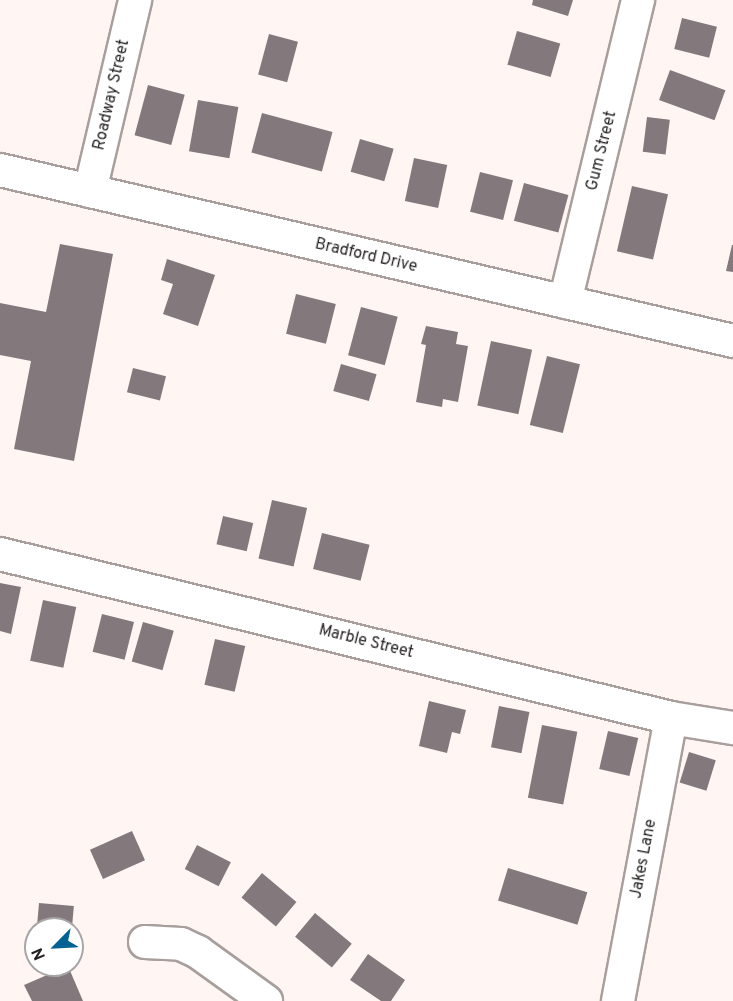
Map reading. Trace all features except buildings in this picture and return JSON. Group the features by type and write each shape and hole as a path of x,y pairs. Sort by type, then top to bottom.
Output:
{"street":[{"name":"Roadway Street","path":"90,191 135,0"},
{"name":"Gum Street","path":"565,302 638,0"},
{"name":"Bradford Drive","path":"0,170 733,341"},
{"name":"Marble Street","path":"0,554 670,718 733,729"},
{"name":"Jakes Lane","path":"618,1001 670,718"},
{"path":"146,942 181,944 198,952 266,1001"}]}
